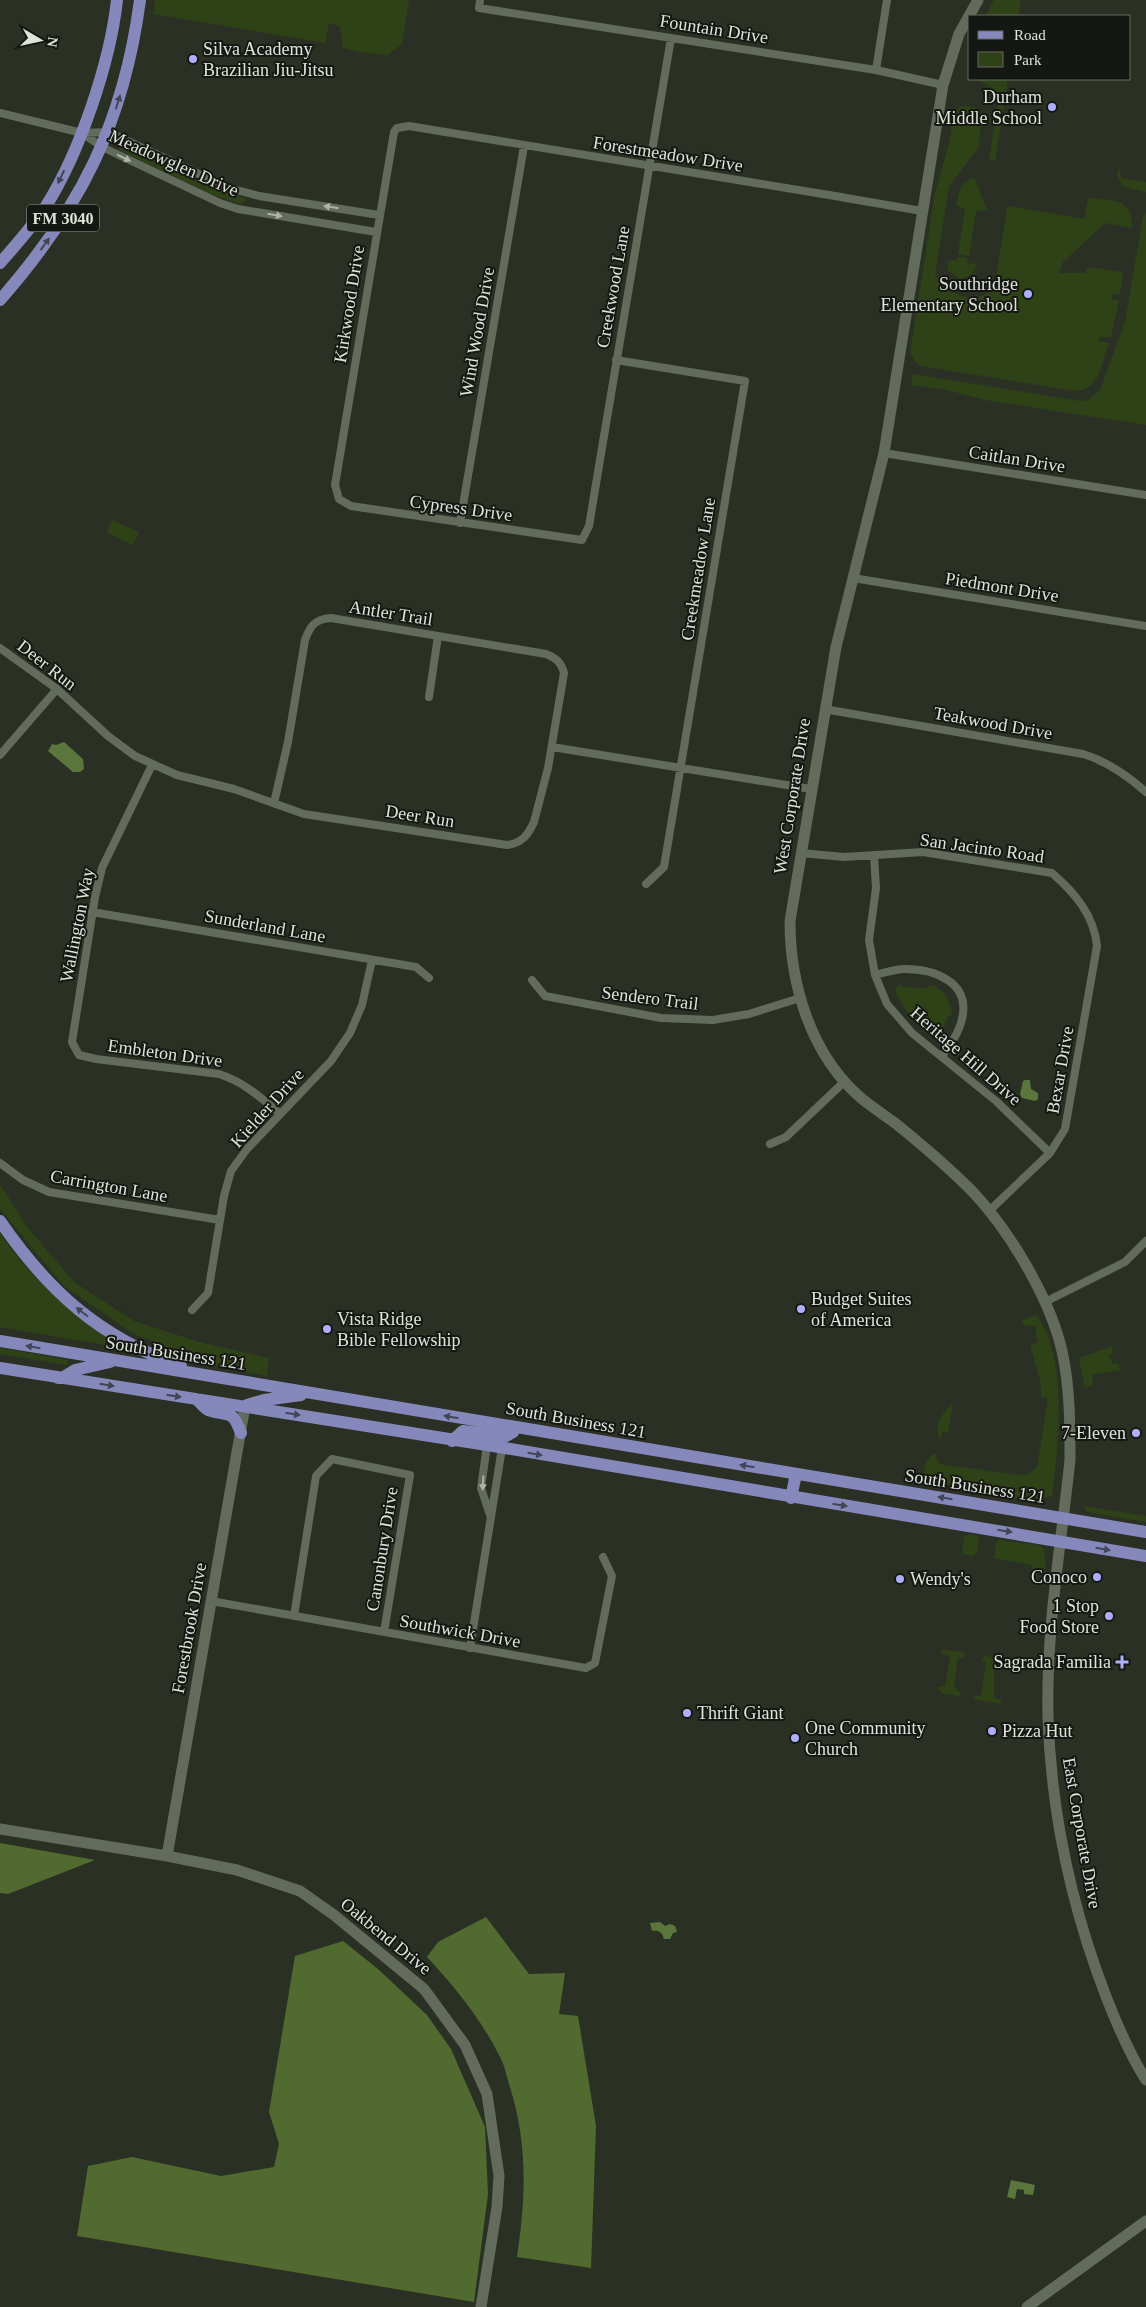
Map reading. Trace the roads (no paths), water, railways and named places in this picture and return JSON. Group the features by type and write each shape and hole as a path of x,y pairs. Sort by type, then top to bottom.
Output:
{"main road":[{"name":"FM 3040","path":"0,263 46,206 82,133 104,63 117,0"},
{"name":"FM 3040","path":"0,300 52,236 77,196 102,148 127,71 140,0"},
{"path":"0,1221 20,1250 48,1283 111,1334 135,1348 219,1378"},
{"name":"South Business 121","path":"0,1341 1146,1532"},
{"path":"0,1374 62,1378 75,1370 115,1361"},
{"path":"0,1368 502,1448 791,1498 1061,1540 1146,1556"},
{"path":"245,1406 264,1400 310,1393"},
{"path":"196,1399 206,1409 229,1413 233,1416 240,1433"},
{"path":"452,1440 463,1431 506,1436 513,1432 514,1427"},
{"path":"791,1498 796,1474"}],"street":[{"path":"876,70 887,0"},
{"name":"West Corporate Drive","path":"970,15 978,0"},
{"name":"Fountain Drive","path":"480,4 671,38 876,70 943,85"},
{"name":"West Corporate Drive","path":"968,18 959,34 943,85 884,453 836,647 824,709 790,921 793,969 800,998 811,1028 825,1056 861,1098 948,1168 989,1211 1023,1259 1045,1302 1062,1351 1069,1397 1070,1460 1064,1518"},
{"name":"Creekwood Lane","path":"582,540 589,526 671,38"},
{"name":"Meadowglen Drive","path":"0,113 82,133 108,132 229,188 259,196 379,215"},
{"name":"Kirkwood Drive","path":"339,499 334,485 394,132 401,126 409,126"},
{"name":"Forestmeadow Drive","path":"409,126 922,211"},
{"name":"Meadowglen Drive","path":"82,133 102,148 220,203 238,209 376,232"},
{"name":"Wind Wood Drive","path":"460,523 524,146"},
{"name":"Creekmeadow Lane","path":"616,360 744,381 664,867 646,884"},
{"name":"Caitlan Drive","path":"884,453 1146,495"},
{"name":"Cypress Drive","path":"339,499 351,506 582,540"},
{"name":"Piedmont Drive","path":"853,578 1146,626"},
{"name":"Antler Trail","path":"274,803 288,742 305,640 308,630 322,618 546,654 559,661 564,673 552,747"},
{"path":"429,697 438,636"},
{"name":"Deer Run","path":"0,648 57,689 108,736 135,756 152,765 192,779 234,789 304,814 507,845 517,844 529,833 534,822 552,747"},
{"path":"0,755 57,689"},
{"name":"Teakwood Drive","path":"824,709 1087,756 1132,780 1146,792"},
{"path":"552,747 811,789"},
{"name":"Wallington Way","path":"72,1042 92,912 102,868 152,765"},
{"name":"San Jacinto Road","path":"801,853 844,857 923,852 1052,873 1068,887 1084,908"},
{"name":"Heritage Hill Drive","path":"874,854 876,888 869,940 875,975 887,1004 912,1033 996,1100 1050,1153"},
{"name":"Bexar Drive","path":"989,1211 1050,1153 1065,1129 1097,946 1095,928 1084,908"},
{"name":"Sunderland Lane","path":"92,912 416,967 429,978"},
{"name":"Kielder Drive","path":"192,1310 208,1292 220,1220 231,1171 247,1148 331,1061 350,1033 362,1005 372,960"},
{"path":"875,975 904,969 928,971 942,975 954,986 962,1000 963,1018 955,1038 942,1056"},
{"name":"Sendero Trail","path":"532,980 545,996 661,1018 714,1020 749,1014 800,998"},
{"name":"Embleton Drive","path":"72,1042 80,1055 96,1059 219,1074 232,1078 247,1085 280,1114"},
{"path":"770,1144 786,1136 845,1081"},
{"name":"Carrington Lane","path":"0,1163 23,1180 49,1192 220,1220"},
{"path":"1045,1302 1125,1262 1146,1241"},
{"name":"Forestbrook Drive","path":"167,1856 245,1406"},
{"path":"487,1446 481,1488 491,1520"},
{"path":"470,1648 502,1448"},
{"name":"Canonbury Drive","path":"294,1616 316,1476 332,1459 410,1475 384,1632"},
{"name":"East Corporate Drive","path":"1064,1518 1050,1639 1048,1715 1051,1761 1062,1839 1080,1921 1095,1967 1118,2026 1146,2080"},
{"name":"Southwick Drive","path":"211,1601 586,1668 595,1663 612,1576 603,1557"},
{"name":"Oakbend Drive","path":"0,1829 167,1856 236,1870 300,1891 334,1915 424,1989 465,2045 487,2094 499,2176 497,2207 481,2307"},
{"path":"1027,2307 1146,2221"}],"place":[{"name":"Silva Academy Brazilian Jiu-Jitsu","path":"193,59"},
{"name":"Durham Middle School","path":"1052,107"},
{"name":"Southridge Elementary School","path":"1028,294"},
{"name":"Budget Suites of America","path":"801,1309"},
{"name":"Vista Ridge Bible Fellowship","path":"327,1329"},
{"name":"7-Eleven","path":"1136,1433"},
{"name":"Conoco","path":"1097,1577"},
{"name":"Wendy's","path":"900,1579"},
{"name":"1 Stop Food Store","path":"1109,1616"},
{"name":"Sagrada Familia","path":"1122,1662"},
{"name":"Thrift Giant","path":"687,1713"},
{"name":"Pizza Hut","path":"992,1731"},
{"name":"One Community Church","path":"795,1738"}]}
